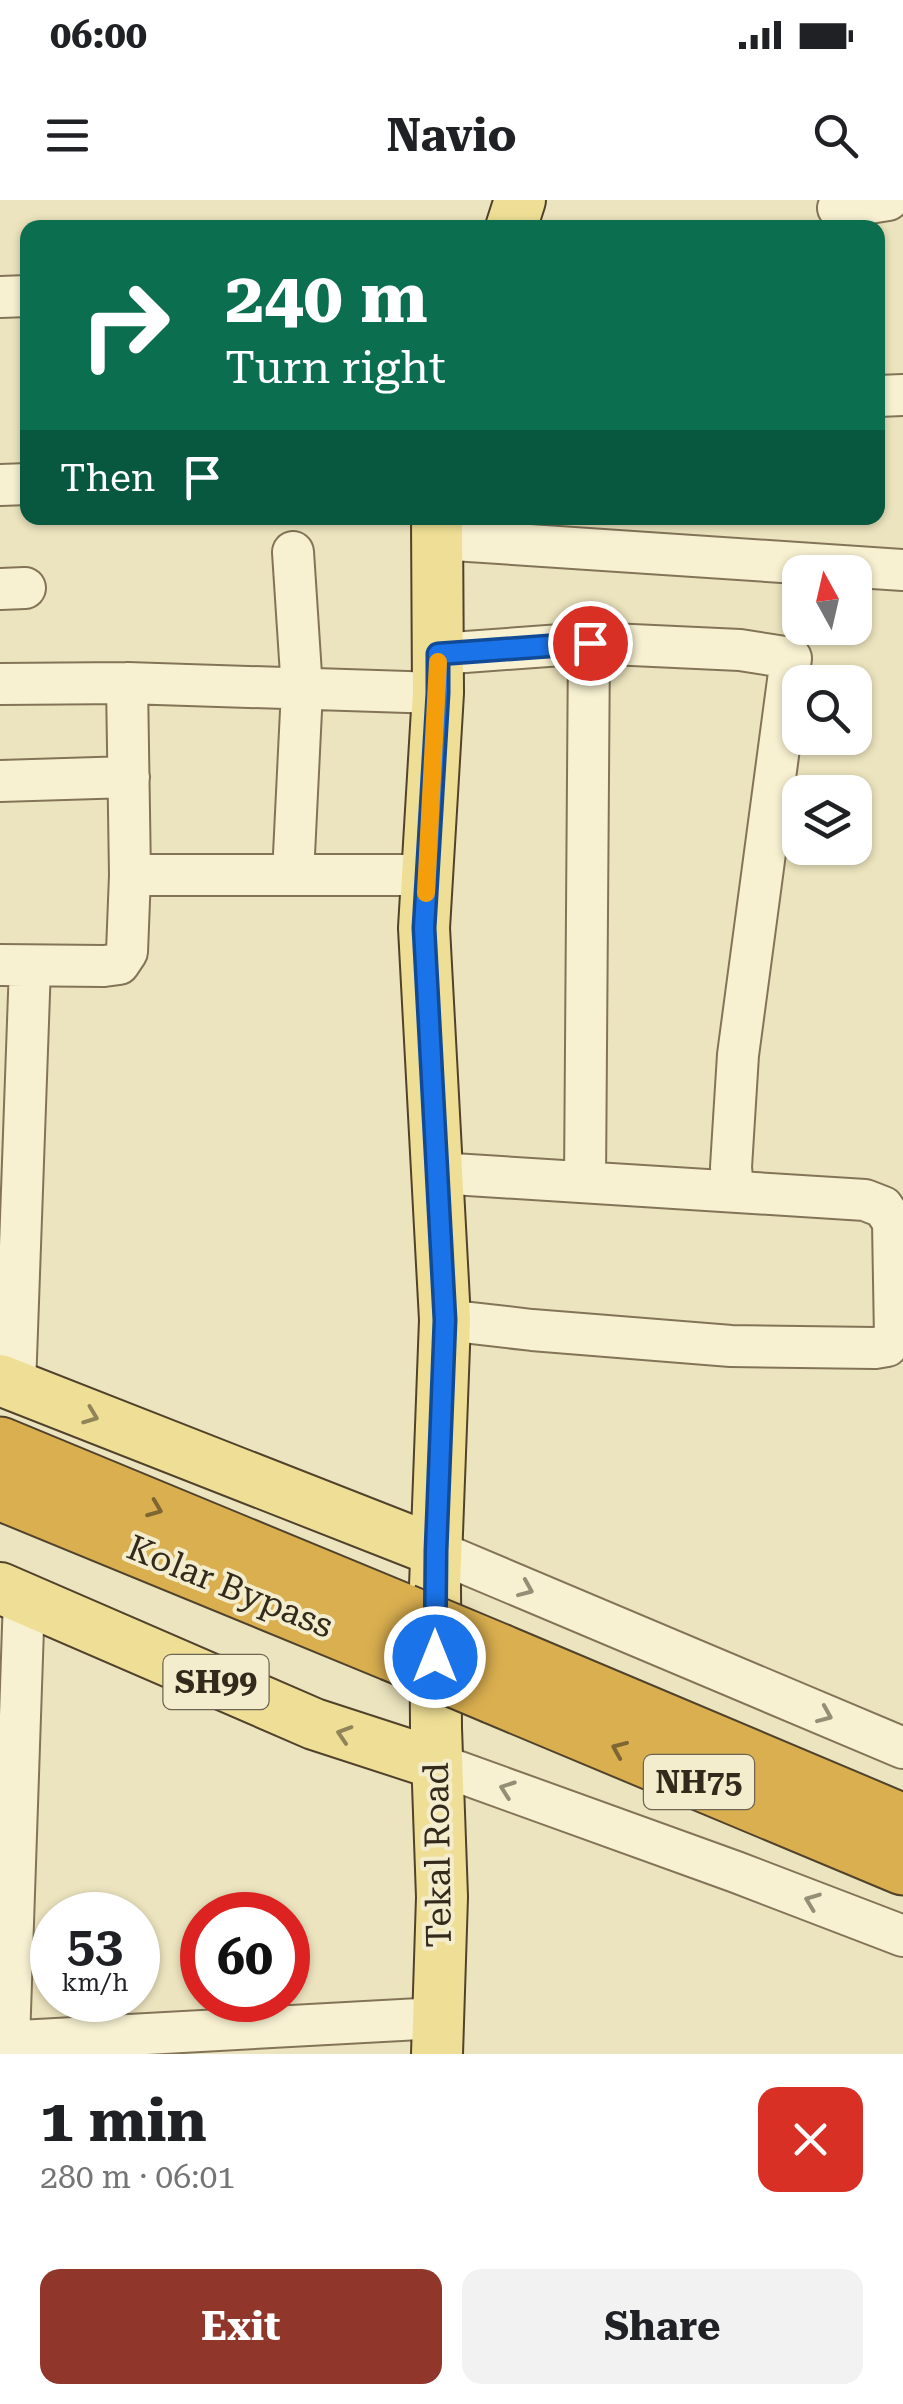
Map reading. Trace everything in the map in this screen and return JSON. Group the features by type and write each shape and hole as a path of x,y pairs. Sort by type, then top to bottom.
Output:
{"highway":[{"name":"NH75","path":"0,1445 903,1867"},
{"name":"Kolar Bypass","path":"0,1492 398,1632"},
{"name":"NH75","path":"497,1674 903,1822"}],"main road":[{"name":"Tekal Road","path":"438,528 438,674 424,928 445,1320 436,1551 442,1897 438,2036"},
{"path":"8,1383 436,1551"},
{"name":"SH99","path":"12,1593 314,1724 437,1764"}],"street":[{"path":"838,208 888,200"},
{"path":"438,528 903,570"},
{"path":"292,875 302,690 293,552"},
{"path":"585,1182 590,643"},
{"path":"0,684 127,683 302,690 438,674 590,643 740,650 791,658 738,1054 733,1190"},
{"path":"8,1383 15,966 104,966 118,964 128,952 127,683"},
{"path":"0,781 128,777"},
{"path":"130,875 428,875"},
{"path":"437,1173 864,1200 882,1207 892,1222 899,1285 895,1338 887,1346 875,1348 731,1346 445,1320"},
{"path":"436,1551 903,1748"},
{"path":"12,1593 4,2042 438,2036"},
{"path":"437,1764 903,1936"}],"slow traffic":[{"path":"426,893 438,662"}],"route":[{"path":"435,1657 445,1320 424,928 438,654 590,643"}]}
